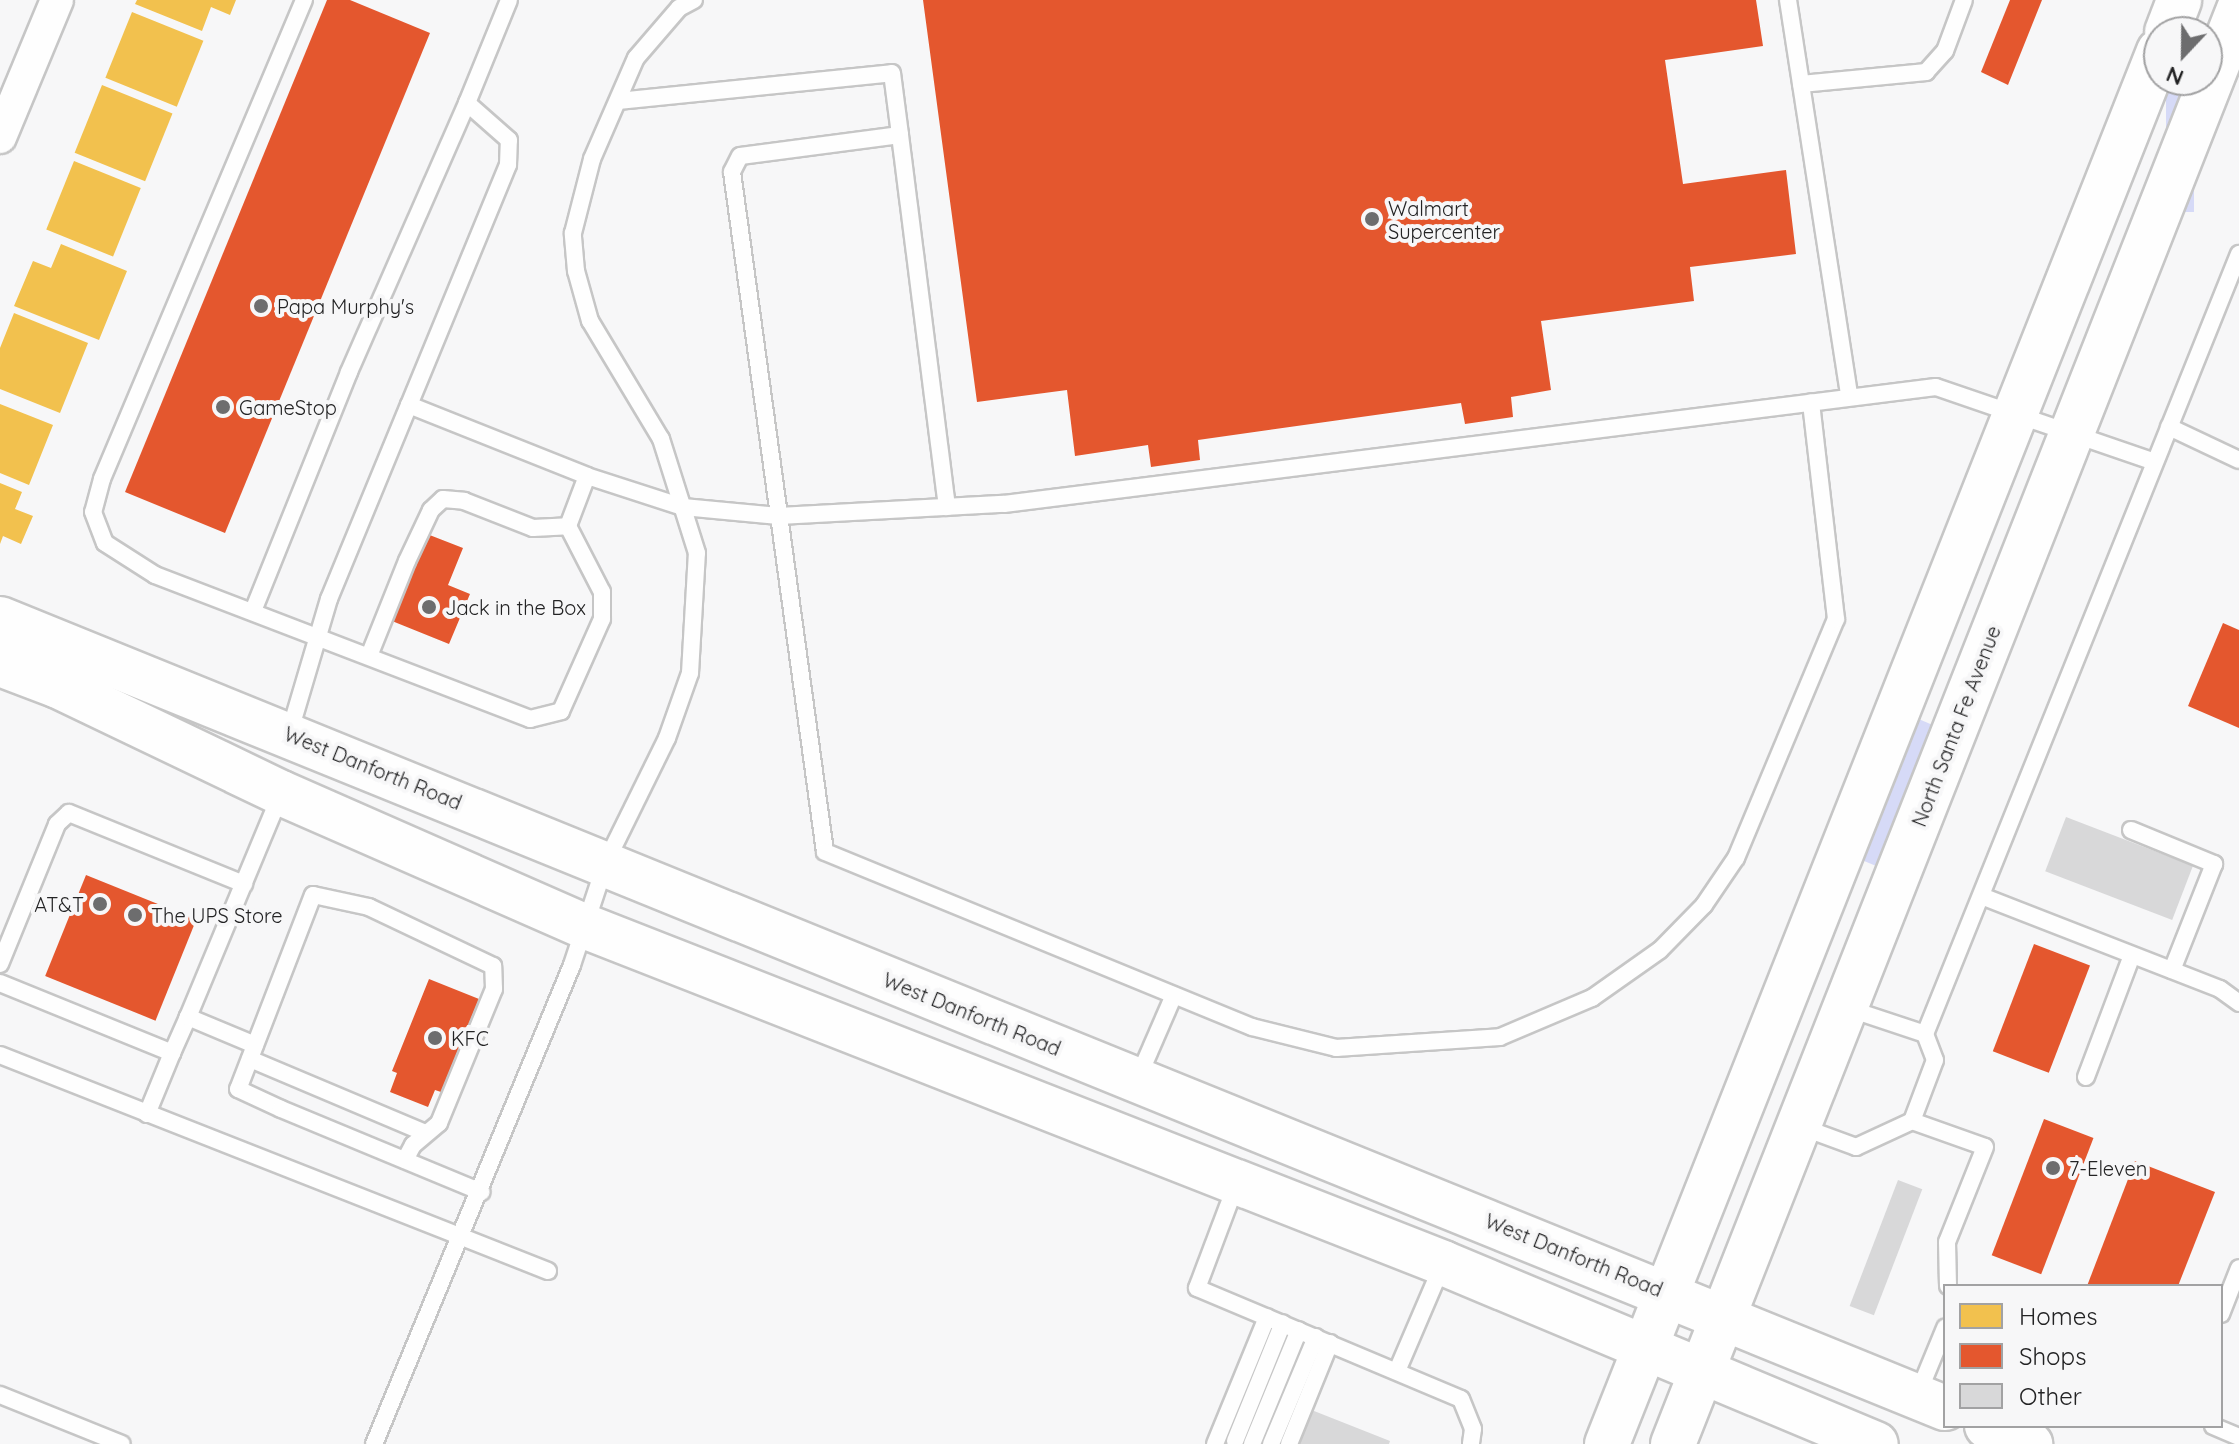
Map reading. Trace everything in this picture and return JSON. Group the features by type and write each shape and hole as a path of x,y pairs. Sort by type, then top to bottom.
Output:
{"main road":[{"name":"North Santa Fe Avenue","path":"1673,1444 2239,9"},
{"path":"1607,1444 1665,1291 2143,91"},
{"name":"West Danforth Road","path":"0,619 606,862 1136,1081 1665,1291 1931,1402"},
{"path":"0,664 58,686 281,793 584,926 929,1064 1443,1263 1876,1444"},
{"path":"1840,854 1838,944 1819,999 1845,1008"},
{"path":"929,1064 1058,1083 1120,1106 1136,1081"},
{"path":"1992,1428 2030,1444"}],"street":[{"path":"0,137 55,0"}],"lane":[{"path":"304,0 177,292 93,512 105,543 155,575 318,635 530,719 561,711 602,619 602,592 568,526 587,476"},
{"path":"253,611 349,372 509,0"},
{"path":"374,1444 481,1192 606,862 667,738 690,673 697,553 643,402 590,321 576,271 573,233 592,159 636,58 679,8 694,0"},
{"path":"1788,0 1849,396"},
{"path":"1801,84 1926,72 1945,51 1964,0"},
{"path":"618,101 892,73 947,507"},
{"path":"289,734 318,635 508,165 509,140 467,103"},
{"path":"900,135 740,156 732,172 825,852 1252,1027 1336,1048 1413,1046 1500,1037 1592,998 1660,950 1704,905 1736,858 1836,619 1811,402"},
{"path":"1799,1126 1856,1147 1912,1121 1935,1060 1925,1034 1984,897 2239,254"},
{"path":"409,405 587,476 683,507 779,516 947,507 1936,387 2013,415 2073,430 2155,462"},
{"path":"2169,427 2239,460"},
{"path":"369,656 431,510 443,499 464,501 533,528 568,526"},
{"path":"147,1114 281,793"},
{"path":"0,964 57,824 69,813 244,884"},
{"path":"2131,830 2214,864 2172,970"},
{"path":"405,1160 425,1133 439,1123 494,989 493,966 455,944 369,907 313,895 238,1089 405,1160 481,1192"},
{"path":"1984,897 2220,989 2239,1003"},
{"path":"2086,1077 2132,955"},
{"path":"0,983 172,1053"},
{"path":"1136,1081 1174,995"},
{"path":"1845,1008 1925,1034"},
{"path":"188,1017 252,1052 425,1133"},
{"path":"0,1055 548,1271"},
{"path":"1912,1121 1985,1147 1947,1242 1948,1284"},
{"path":"1237,1184 1197,1288 1461,1399 1473,1429 1471,1444"},
{"path":"1397,1371 1443,1263"},
{"path":"2223,1309 2239,1268"},
{"path":"1244,1443 1275,1320"},
{"path":"1215,1444 1275,1320"},
{"path":"1244,1443 1299,1330"},
{"path":"1931,1402 1943,1339"},
{"path":"1271,1444 1323,1340"},
{"path":"1289,1444 1323,1340"},
{"path":"0,1395 122,1444"},
{"path":"2218,1428 2239,1437"}],"shaded area":[{"path":"2166,96 2194,96 2194,212 2166,212"},
{"path":"1914,717 1938,727 1879,867 1855,857"}],"building: Homes":[{"path":"137,0 236,0 230,15 211,7 202,31 135,4"},
{"path":"132,12 203,41 177,107 105,78"},
{"path":"102,85 172,113 145,181 75,153"},
{"path":"74,161 141,188 113,257 46,230"},
{"path":"61,244 127,271 99,340 14,306 33,261 51,268"},
{"path":"14,313 88,343 60,413 0,389 0,348"},
{"path":"0,404 53,425 29,485 0,473"},
{"path":"0,483 22,492 15,509 33,516 21,544 3,536 0,544"}],"building: Shops":[{"path":"327,0 350,0 430,33 225,533 125,492"},
{"name":"Walmart Supercenter","path":"923,0 1756,0 1763,46 1665,60 1683,184 1786,170 1796,254 1690,267 1694,301 1541,321 1551,390 1511,397 1513,417 1465,424 1461,403 1198,440 1200,460 1151,467 1148,445 1075,456 1067,390 977,402"},
{"path":"2010,0 2042,0 2008,85 1981,72"},
{"path":"427,534 463,548 448,585 470,594 449,644 392,621"},
{"path":"2223,623 2239,630 2239,728 2188,706"},
{"path":"86,875 196,920 156,1021 45,976"},
{"path":"2034,944 2090,966 2049,1073 1993,1051"},
{"path":"429,979 479,999 441,1092 435,1090 428,1107 390,1092 397,1073 392,1071"},
{"name":"7-Eleven","path":"2044,1119 2093,1138 2041,1274 1992,1255"},
{"path":"2135,1161 2215,1192 2179,1284 2088,1284"}],"building: Other":[{"path":"2066,817 2193,866 2172,920 2045,871"},
{"path":"1898,1180 1922,1189 1874,1315 1850,1306"},
{"path":"1309,1409 1390,1441 1389,1444 1295,1444"}],"place":[{"name":"Walmart Supercenter","path":"1372,219"},
{"name":"Papa Murphy's","path":"261,306"},
{"name":"GameStop","path":"223,407"},
{"name":"Jack in the Box","path":"429,607"},
{"name":"AT&T","path":"100,904"},
{"name":"The UPS Store","path":"135,915"},
{"name":"KFC","path":"435,1038"},
{"name":"7-Eleven","path":"2053,1168"}]}
